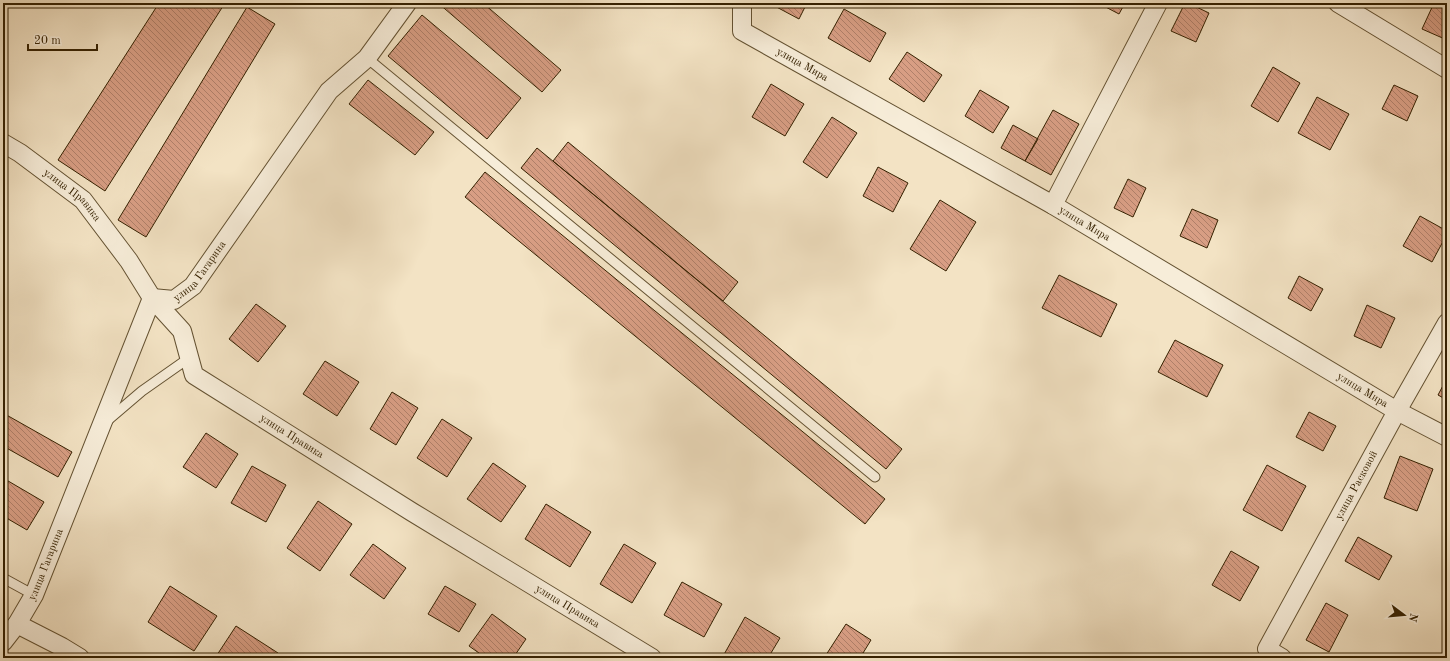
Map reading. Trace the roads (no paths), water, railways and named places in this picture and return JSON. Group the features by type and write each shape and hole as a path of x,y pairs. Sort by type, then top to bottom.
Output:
{"street":[{"name":"улица Гагарина","path":"3,642 17,624 34,595 152,298 174,300 193,286 329,91 367,58 407,3"},
{"name":"улица Мира","path":"742,3 742,31 1053,205 1397,411 1447,438"},
{"path":"1053,205 1158,3"},
{"path":"1338,3 1447,68"},
{"name":"улица Правика","path":"3,143 20,153 83,200 129,261 152,298 182,331 194,375 412,512 652,658"},
{"name":"улица Расковой","path":"1275,654 1397,411 1447,323"},
{"path":"17,624 80,658"}],"lane":[{"path":"367,58 875,477"},
{"path":"102,425 142,391 189,358"},
{"path":"3,578 34,595"}]}
